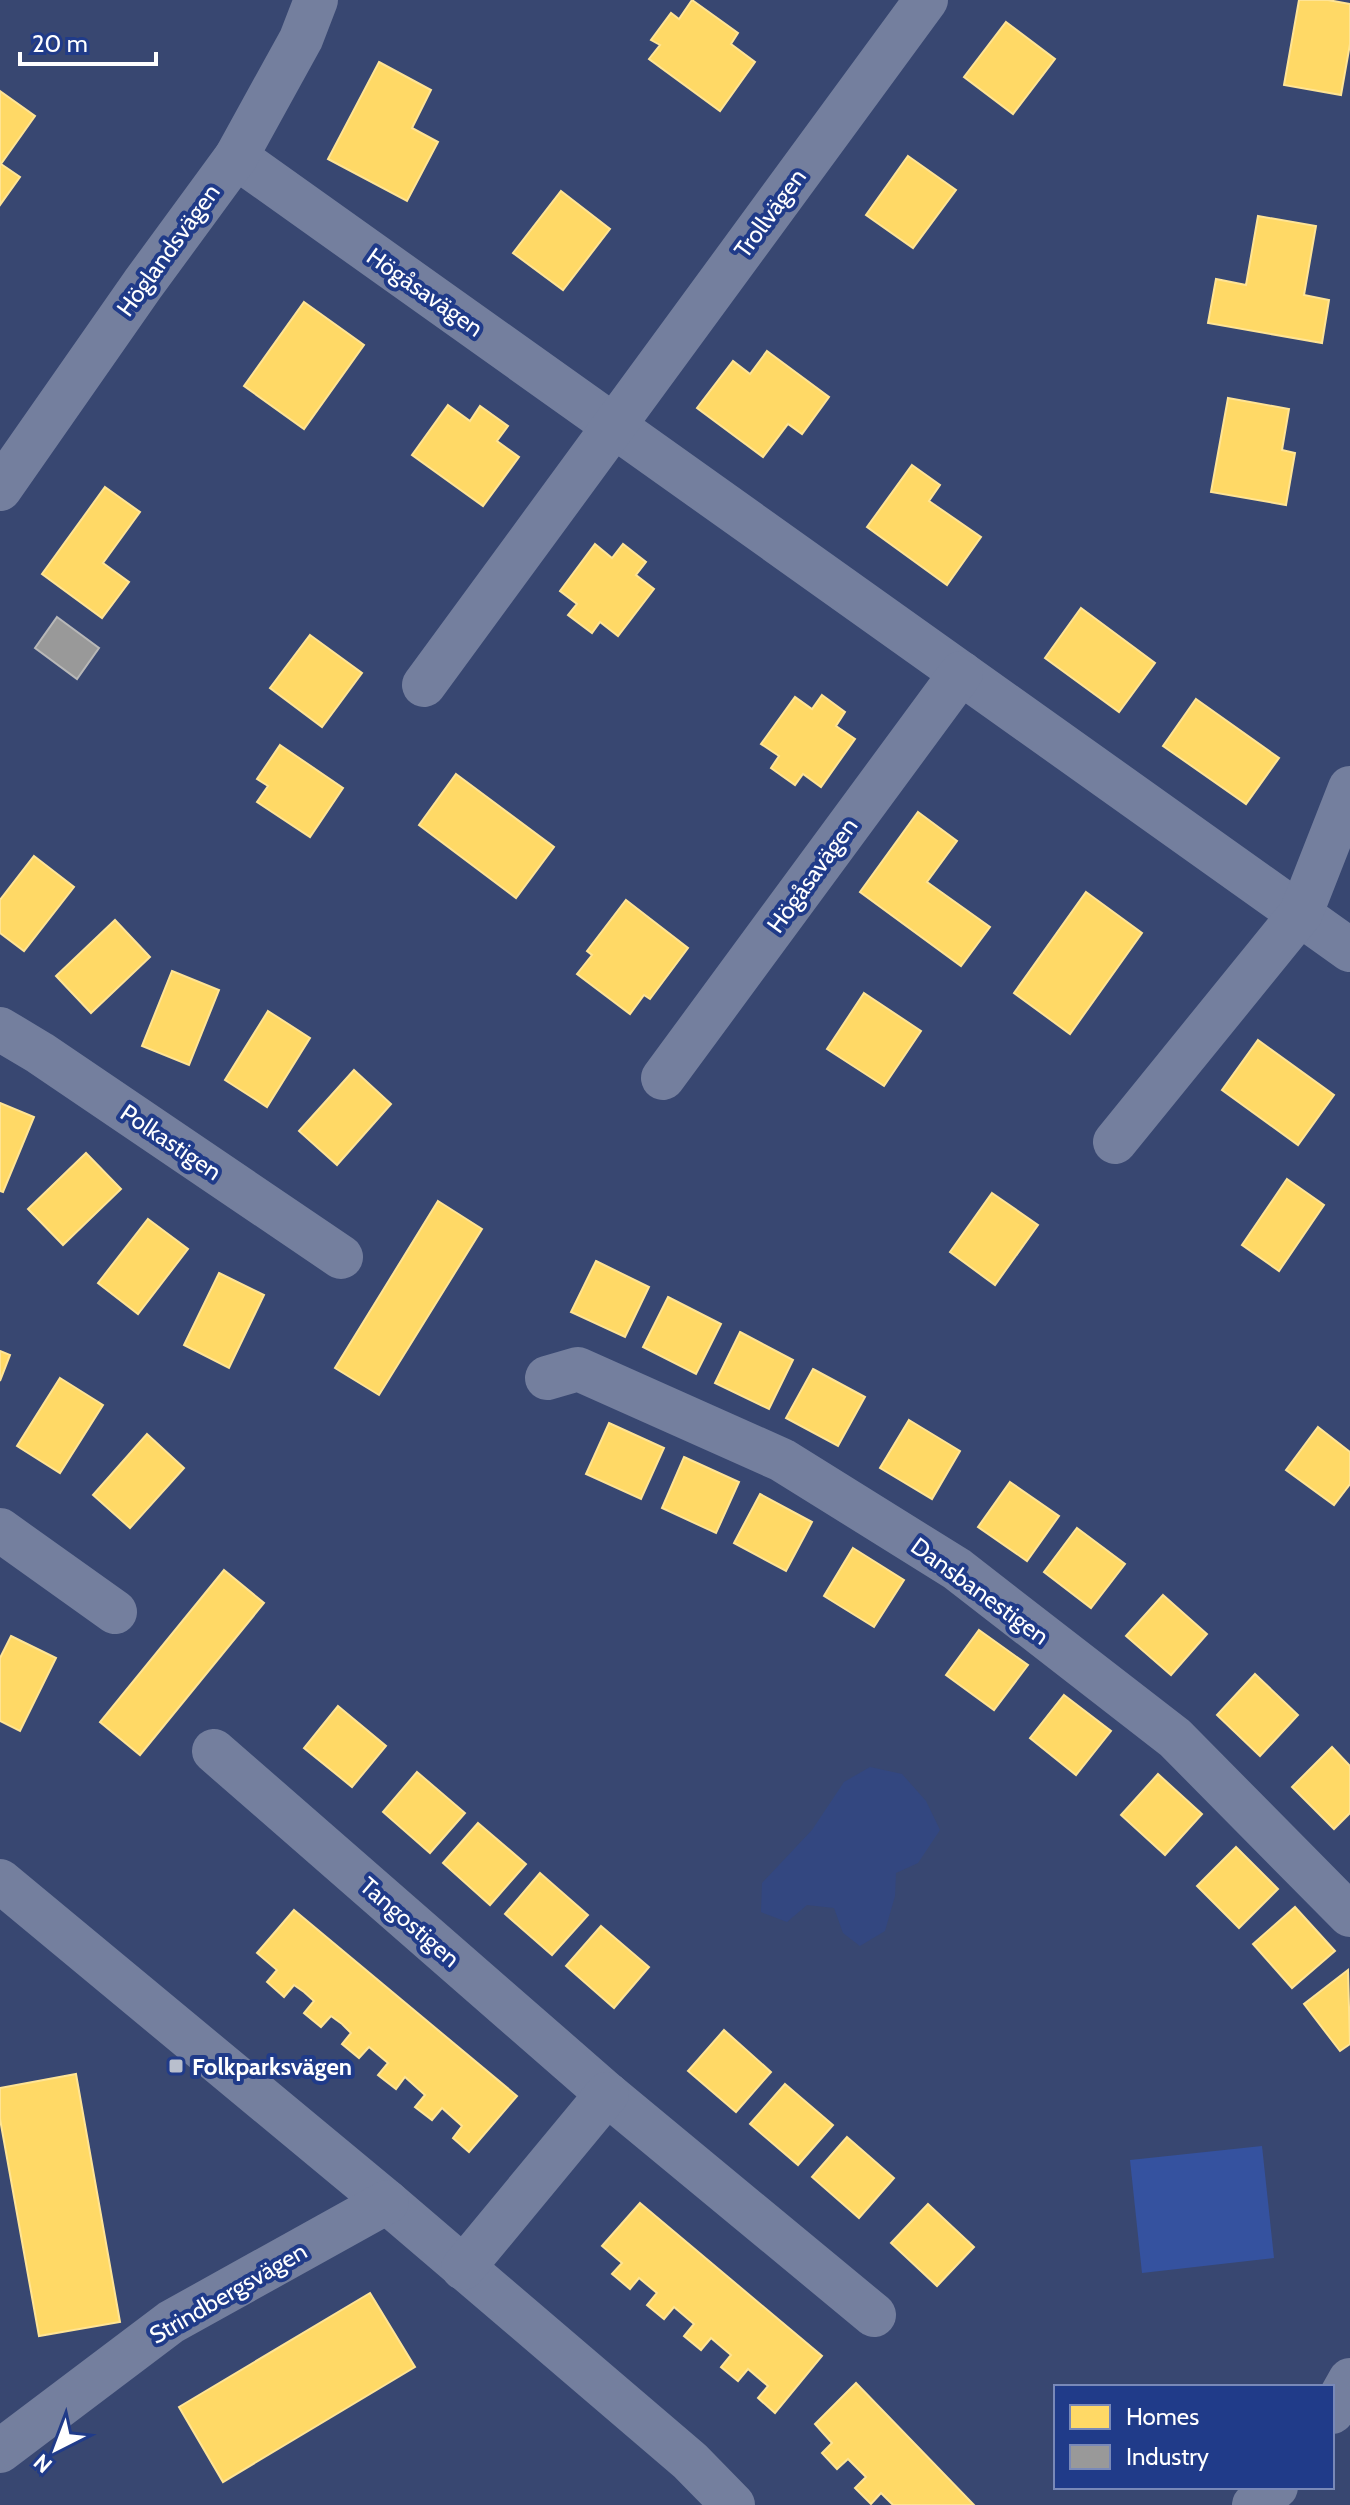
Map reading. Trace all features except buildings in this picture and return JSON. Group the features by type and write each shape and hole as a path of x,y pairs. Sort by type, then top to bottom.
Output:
{"street":[{"name":"Höglandsvägen","path":"0,489 236,157 301,39 316,0"},
{"name":"Trollvägen","path":"614,427 926,0"},
{"name":"Högåsavägen","path":"236,157 1350,950"},
{"path":"424,685 614,427"},
{"name":"Högåsavägen","path":"663,1078 961,673"},
{"path":"1115,1142 1301,913 1350,788"},
{"name":"Polkastigen","path":"0,1029 341,1257"},
{"name":"Dansbanestigen","path":"547,1378 578,1369 782,1460 957,1569 1175,1738 1350,1915"},
{"path":"0,1530 115,1612"},
{"name":"Tangostigen","path":"214,1751 607,2094 874,2315"},
{"path":"0,1881 387,2202 690,2461 733,2505"},
{"path":"463,2268 607,2094"},
{"name":"Strindbergsvägen","path":"0,2451 171,2322 387,2202"},
{"path":"1334,2408 1350,2380"},
{"path":"1254,2505 1274,2489"}],"shaded area":[{"path":"870,1767 902,1774 926,1801 940,1830 918,1863 896,1873 895,1896 885,1931 860,1946 843,1933 834,1908 807,1905 787,1922 761,1912 762,1883 812,1830 844,1782"},
{"path":"1262,2146 1274,2258 1142,2273 1130,2160"}],"place":[{"name":"Folkparksvägen","path":"176,2066"}]}
